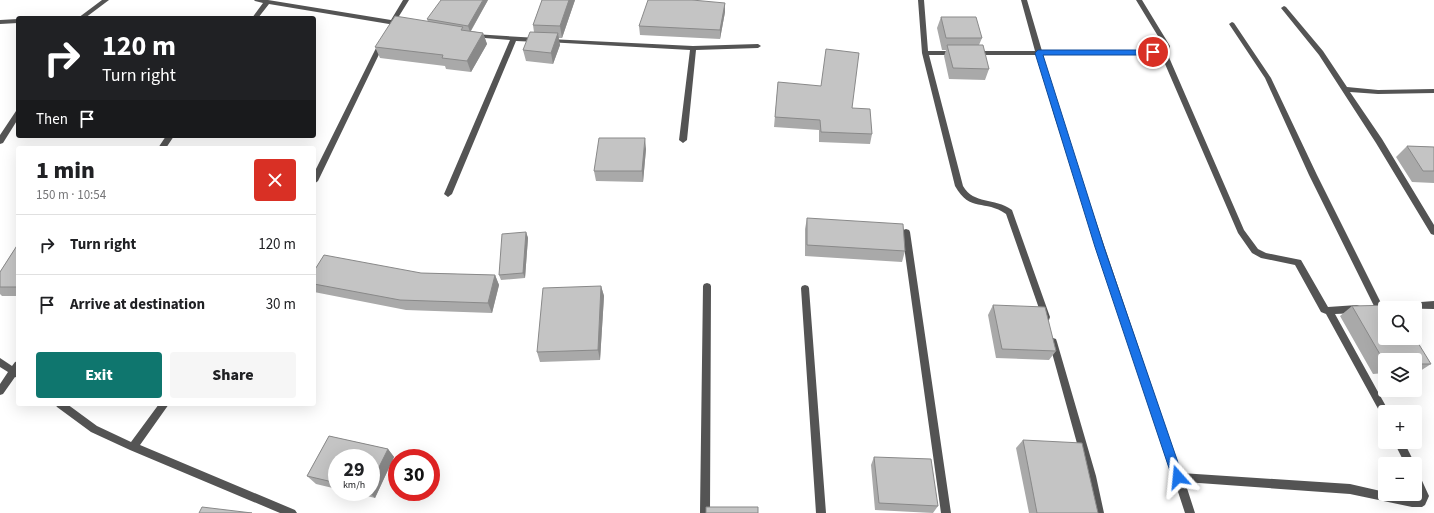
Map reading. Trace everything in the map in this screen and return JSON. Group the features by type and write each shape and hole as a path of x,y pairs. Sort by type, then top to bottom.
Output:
{"street":[{"path":"84,16 106,0"},
{"path":"257,0 408,25"},
{"path":"388,29 406,0"},
{"path":"921,0 926,53 961,192 964,197 970,200 996,204 1004,207 1009,212 1040,296 1091,476 1099,513"},
{"path":"1024,0 1038,53 1100,247 1190,513"},
{"path":"1139,0 1167,46 1165,55 1241,231 1255,251 1264,256 1298,262 1324,309 1329,312 1381,405"},
{"path":"256,16 267,2"},
{"path":"1284,8 1321,53 1379,141 1434,232"},
{"path":"0,22 16,21"},
{"path":"1232,24 1268,78 1313,175 1378,305"},
{"path":"316,178 385,36"},
{"path":"470,36 693,48 758,46"},
{"path":"448,194 514,39"},
{"path":"683,140 693,48"},
{"path":"926,53 1153,52 1165,55"},
{"path":"1344,90 1378,92 1434,91"},
{"path":"0,141 16,116"},
{"path":"906,232 946,513"},
{"path":"705,513 707,286"},
{"path":"805,288 821,513"},
{"path":"1422,305 1434,305"},
{"path":"1329,312 1378,307"},
{"path":"0,362 16,370"},
{"path":"0,391 16,371"},
{"path":"63,406 94,429 133,447 292,513"},
{"path":"133,447 163,406"},
{"path":"1178,477 1350,490 1378,495"},
{"path":"1407,501 1422,502 1424,496 1422,491"}],"building":[{"path":"441,0 483,0 468,26 427,19"},
{"path":"542,0 569,0 560,26 533,25"},
{"path":"648,0 692,0 725,3 720,30 639,26"},
{"path":"395,16 463,27 461,30 483,33 467,61 442,58 443,55 375,47"},
{"path":"941,17 976,17 982,38 946,38"},
{"path":"530,32 558,33 551,53 523,50"},
{"path":"947,45 983,45 989,69 953,68"},
{"path":"826,49 859,53 852,108 870,109 872,134 821,132 820,120 775,117 778,82 821,86"},
{"path":"599,138 645,138 642,171 594,171"},
{"path":"1407,146 1434,147 1434,171 1423,171"},
{"path":"807,218 903,224 905,251 807,245"},
{"path":"526,232 523,273 499,275 502,234"},
{"path":"16,247 16,287 0,287 0,272"},
{"path":"324,255 421,273 495,275 488,303 400,300 316,284 316,268"},
{"path":"601,286 598,350 537,352 543,288"},
{"path":"993,305 1045,307 1056,351 1002,349"},
{"path":"1378,305 1378,345 1419,345 1431,364 1422,364 1422,353 1379,353 1352,306"},
{"path":"329,436 388,449 380,465 380,449 328,449 328,481 307,476"},
{"path":"1023,440 1082,443 1098,513 1037,513"},
{"path":"874,457 931,459 938,506 879,503"},
{"path":"202,507 252,513 199,513"},
{"path":"706,507 758,507 758,513 706,513"}],"route":[{"path":"1153,52 1038,53 1113,287 1152,397 1178,477"}]}
